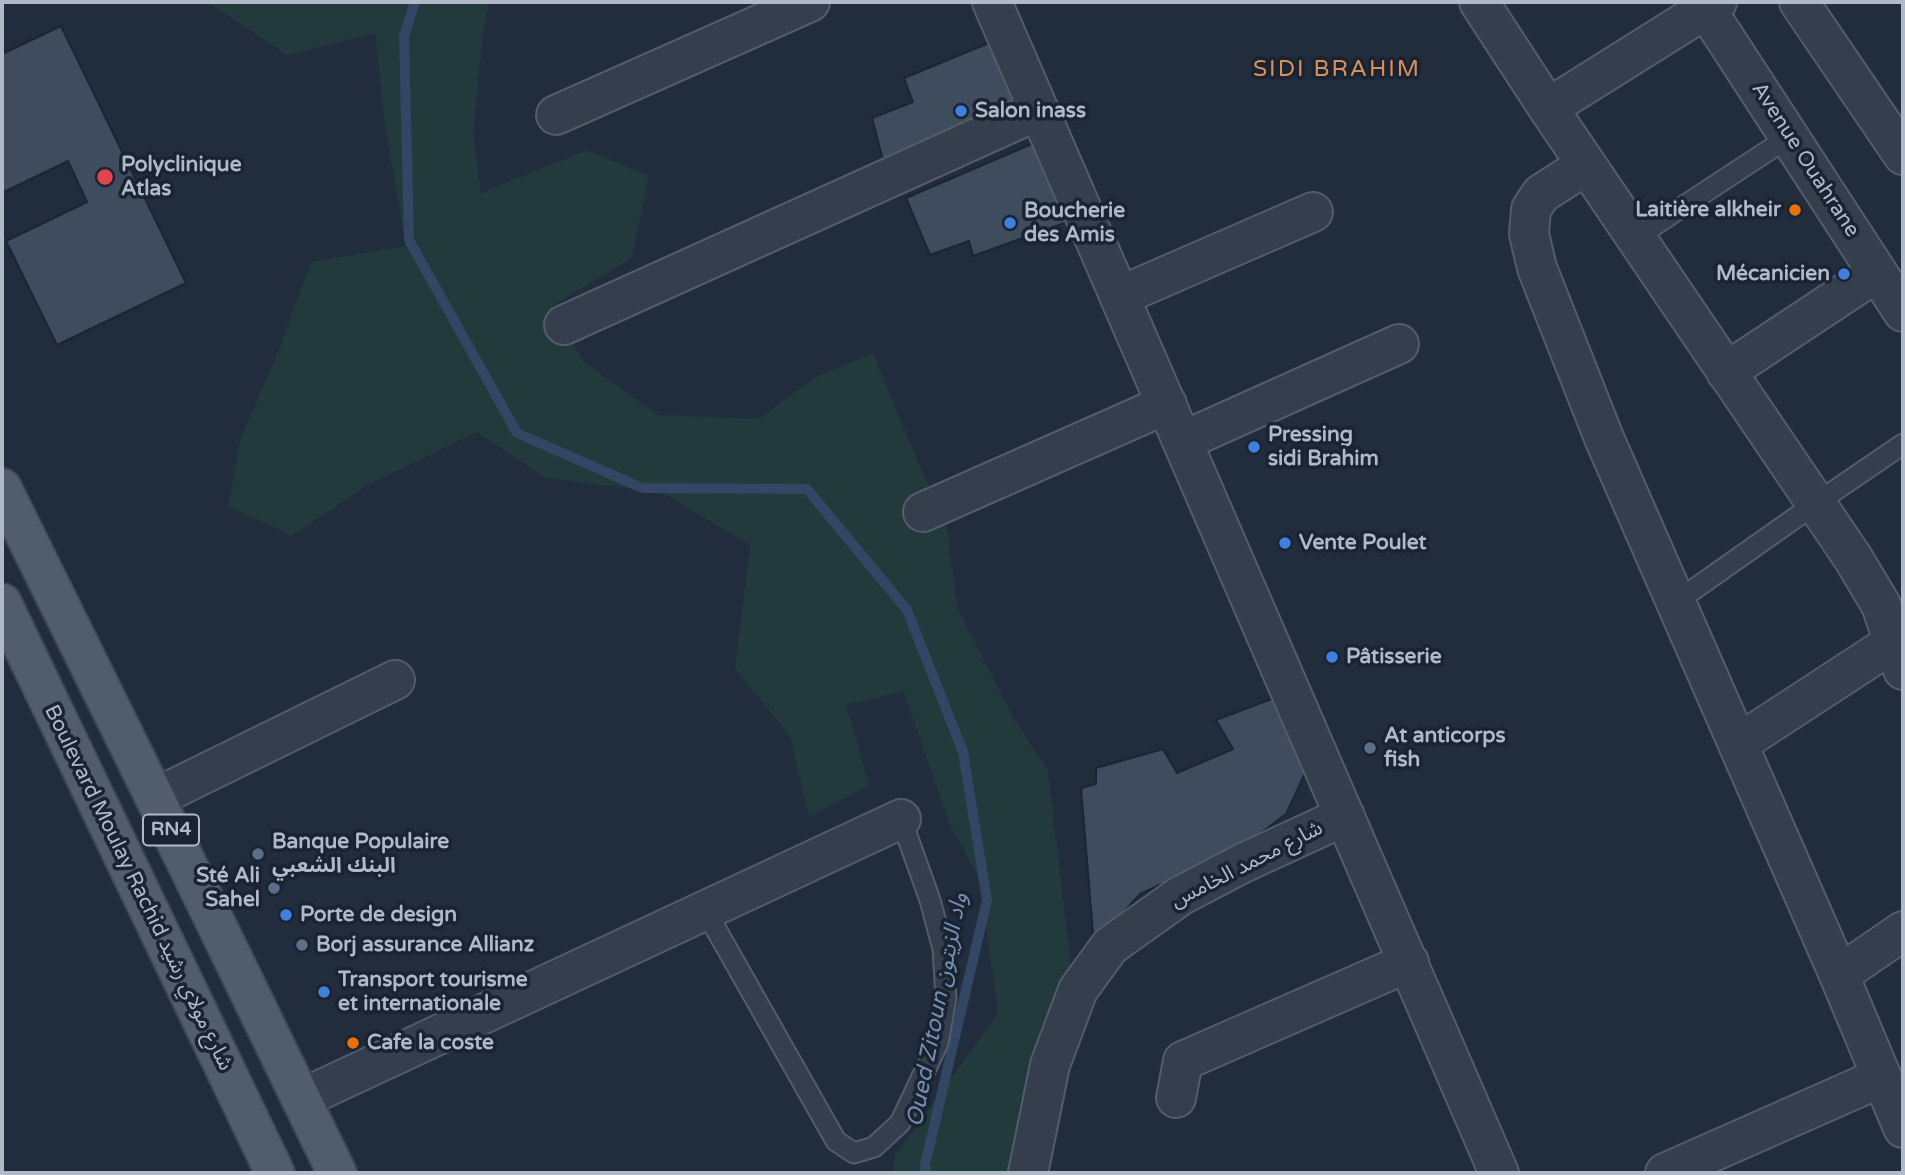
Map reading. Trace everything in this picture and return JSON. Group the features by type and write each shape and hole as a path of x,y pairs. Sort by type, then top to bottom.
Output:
{"main road":[{"name":"RN4","path":"2,488 337,1173"},
{"name":"Boulevard Moulay Rachid شارع مولاي رشيد","path":"2,603 275,1173"}],"street":[{"path":"556,115 810,2"},
{"path":"992,2 1499,1173"},
{"path":"1479,2 1635,238 1853,558 1881,605 1900,649 1738,744"},
{"path":"1803,3 1903,155"},
{"path":"1548,108 1711,5"},
{"name":"Avenue Ouahrane","path":"1711,5 1789,137 1903,312"},
{"path":"564,325 1039,110"},
{"path":"1586,165 1541,194 1531,209 1529,234 1537,268 1605,438 1903,1128"},
{"path":"1120,296 1313,212"},
{"path":"1726,372 1877,272"},
{"path":"1183,441 1399,344"},
{"path":"923,512 1167,404"},
{"path":"155,797 395,680"},
{"name":"شارع محمد الخامس","path":"1028,1173 1050,1065 1078,990 1110,946 1180,896 1243,863 1346,816"},
{"path":"301,1099 901,819"},
{"path":"1839,975 1903,931"},
{"path":"1175,1098 1183,1060 1409,962"},
{"path":"1665,1173 1882,1077"}],"lane":[{"path":"1635,238 1789,137"},
{"path":"1676,602 1903,444"},
{"path":"705,910 836,1141 854,1153 874,1147 900,1124 938,1043 946,998 943,949 930,900 901,819"}],"green space":[{"path":"208,2 489,2 473,132 481,193 587,150 649,176 632,258 552,306 584,362 658,415 758,419 816,377 873,353 947,528 957,607 1013,717 1048,771 1071,966 1020,1102 1010,1173 893,1173 895,1156 998,1013 980,879 949,823 904,692 846,704 869,785 809,817 790,736 735,669 750,545 661,492 545,478 477,432 366,486 292,536 228,506 241,437 277,355 311,262 406,246 385,125 375,33 287,55"}],"building":[{"name":"Polyclinique Atlas","path":"61,26 186,283 57,345 6,241 87,202 68,161 2,193 2,54"},
{"path":"1001,38 1031,104 884,164 872,118 913,102 904,78"},
{"path":"1034,143 1070,221 973,256 969,241 930,255 906,198"},
{"path":"1282,695 1306,771 1286,814 1241,848 1140,894 1094,945 1081,788 1096,784 1096,768 1163,749 1177,773 1233,749 1216,720"}],"waterway":[{"name":"Oued Zitoun واد الزيتون","path":"415,2 404,36 409,240 517,433 642,488 807,489 907,610 963,752 987,900 925,1165 926,1173"}],"place":[{"name":"Salon inass","path":"961,111"},
{"name":"Polyclinique Atlas","path":"105,177"},
{"name":"Laitière alkheir","path":"1795,210"},
{"name":"Boucherie des Amis","path":"1010,223"},
{"name":"Mécanicien","path":"1844,274"},
{"name":"Pressing sidi Brahim","path":"1254,447"},
{"name":"Vente Poulet","path":"1285,543"},
{"name":"Pâtisserie","path":"1332,657"},
{"name":"At anticorps fish","path":"1370,748"},
{"name":"Banque Populaire البنك الشعبي","path":"258,854"},
{"name":"Sté Ali Sahel","path":"274,888"},
{"name":"Porte de design","path":"286,915"},
{"name":"Borj assurance Allianz","path":"302,945"},
{"name":"Transport tourisme et internationale","path":"324,992"},
{"name":"Cafe la coste","path":"353,1043"}],"district":[{"name":"SIDI BRAHIM","path":"1337,70"}]}
